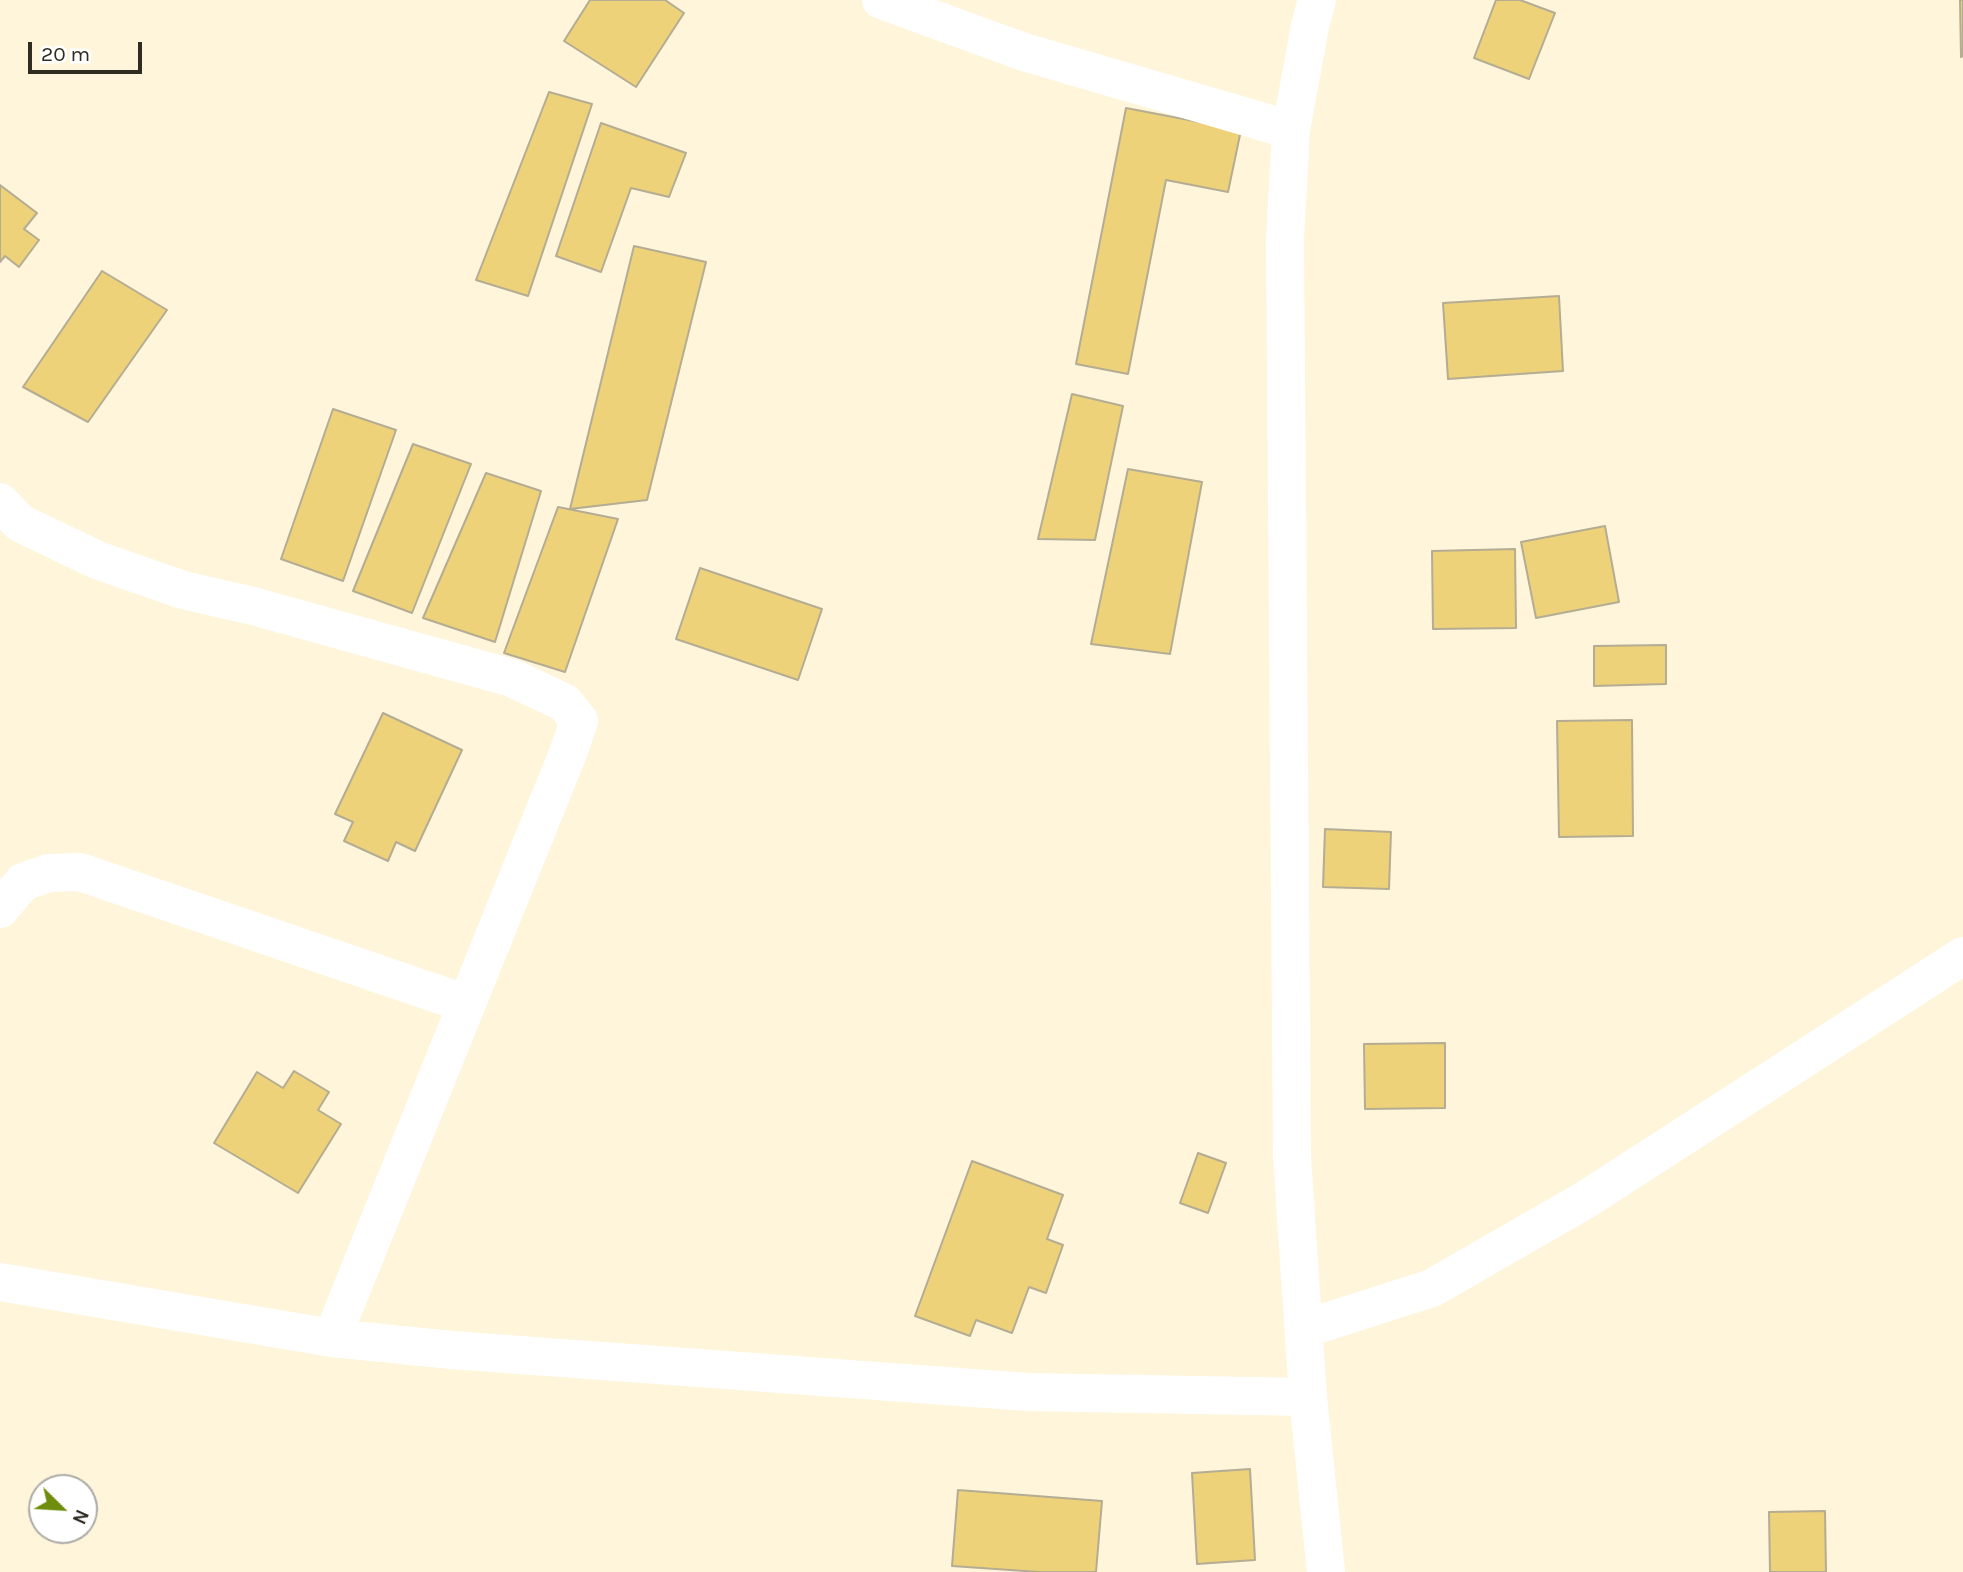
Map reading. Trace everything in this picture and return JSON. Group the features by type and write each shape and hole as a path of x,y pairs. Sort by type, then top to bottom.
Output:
{"street":[{"path":"881,0 1024,52 1291,130"},
{"path":"1317,0 1291,130 1285,240 1292,1143 1308,1397 1326,1572"},
{"path":"0,502 20,523 97,560 171,586 512,678 565,703 579,721 332,1338"},
{"path":"0,909 23,882 49,873 79,872 467,1004"},
{"path":"1304,1329 1432,1288 1585,1200 1963,956"},
{"path":"0,1282 332,1338 588,1361 1028,1392 1308,1397"}],"building":[{"path":"590,0 665,0 684,13 636,87 564,41"},
{"path":"1496,0 1520,0 1555,13 1529,79 1474,58"},
{"path":"1960,0 1963,0 1961,57"},
{"path":"549,92 592,104 528,296 476,280"},
{"path":"1126,108 1241,130 1228,192 1166,180 1128,374 1076,364"},
{"path":"601,123 686,153 669,197 631,188 601,272 556,256"},
{"path":"0,185 37,213 24,229 39,240 19,267 5,256 0,262"},
{"path":"634,246 706,262 647,500 570,509"},
{"path":"102,271 167,310 88,422 23,387"},
{"path":"1559,296 1563,371 1448,379 1443,303"},
{"path":"1072,394 1123,406 1095,540 1038,539"},
{"path":"333,409 396,430 343,581 281,559"},
{"path":"413,444 471,464 412,613 353,591"},
{"path":"1128,469 1202,482 1170,654 1091,644"},
{"path":"486,473 541,491 495,642 423,618"},
{"path":"558,507 618,519 565,672 504,653"},
{"path":"1605,526 1619,602 1536,618 1521,542"},
{"path":"1515,549 1516,628 1433,629 1432,551"},
{"path":"700,568 822,609 798,680 676,639"},
{"path":"1666,645 1666,684 1594,686 1594,646"},
{"path":"383,713 462,750 415,851 396,842 388,861 344,841 353,822 335,814"},
{"path":"1632,720 1633,836 1559,837 1557,721"},
{"path":"1325,829 1391,832 1389,889 1323,887"},
{"path":"1445,1043 1445,1108 1365,1109 1364,1044"},
{"path":"294,1071 329,1092 318,1110 341,1124 298,1193 214,1143 257,1072 283,1088"},
{"path":"1198,1153 1226,1163 1208,1213 1180,1203"},
{"path":"972,1161 1063,1195 1047,1239 1063,1245 1046,1293 1029,1287 1012,1333 976,1320 970,1336 915,1316"},
{"path":"1250,1469 1255,1560 1197,1564 1192,1473"},
{"path":"958,1490 1102,1501 1096,1572 1039,1572 952,1566"},
{"path":"1825,1511 1826,1572 1770,1572 1769,1512"}]}
